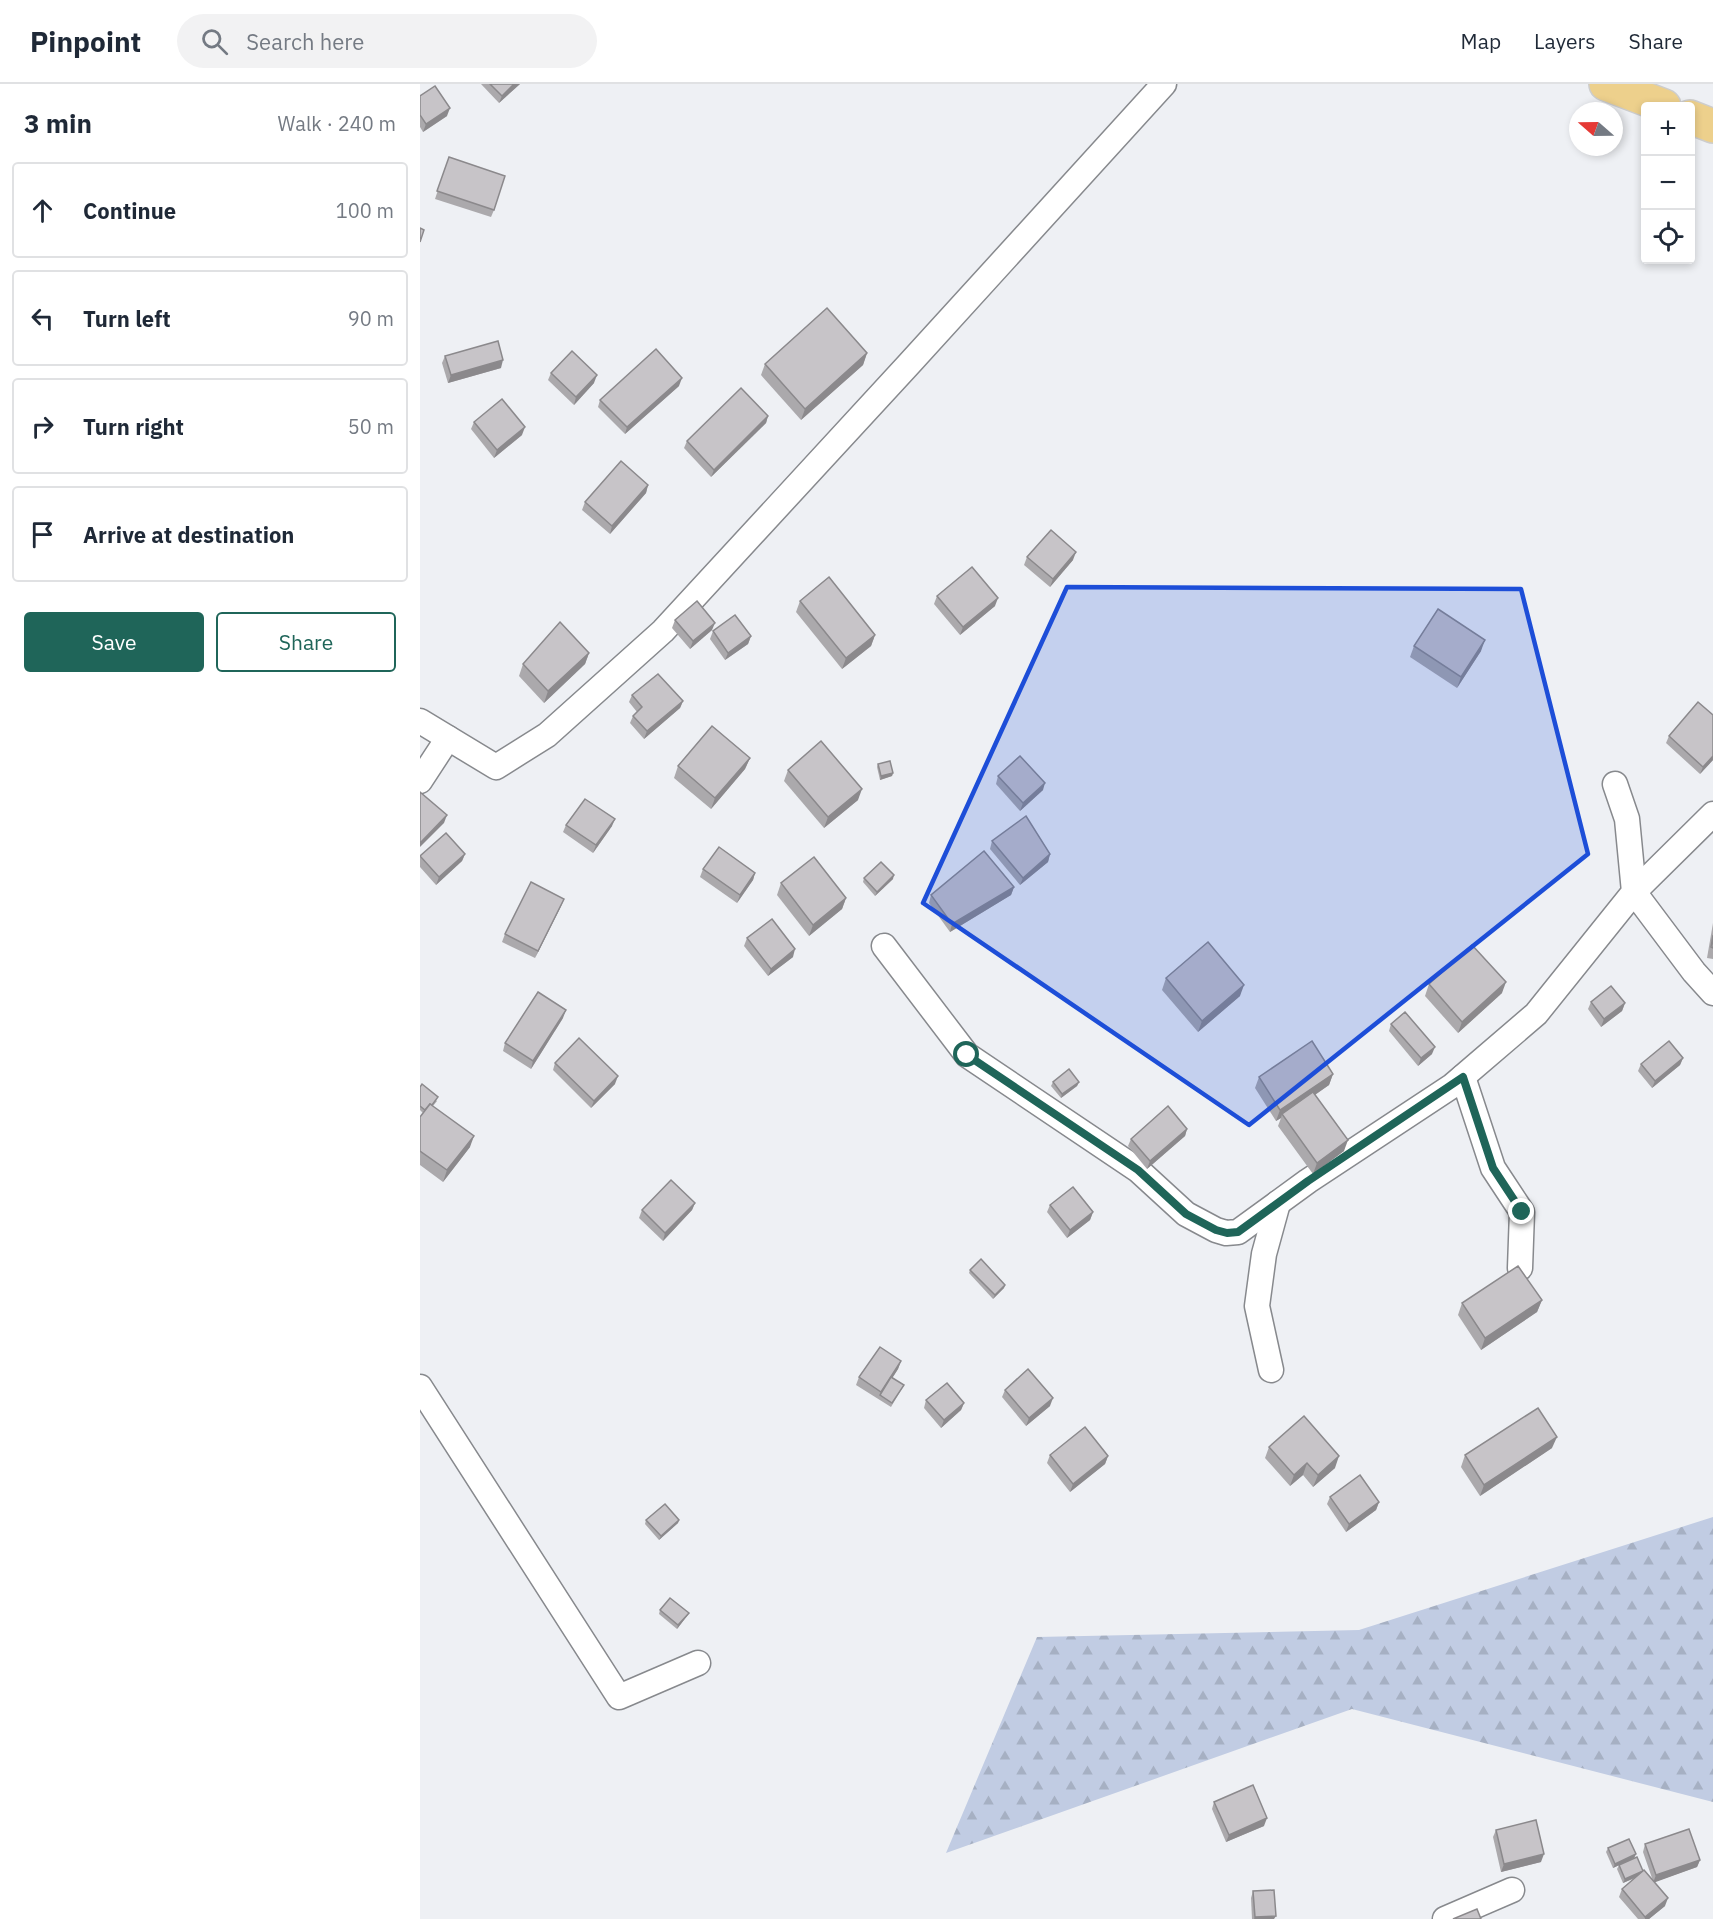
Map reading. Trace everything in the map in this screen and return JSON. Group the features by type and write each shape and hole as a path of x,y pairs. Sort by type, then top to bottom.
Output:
{"highway":[{"path":"1606,84 1653,102"},
{"path":"1695,119 1713,126"}],"street":[{"path":"420,720 496,767 547,735 663,631 1164,84"},
{"path":"420,781 448,738"},
{"path":"1615,784 1628,819 1634,892 1694,972 1713,993"},
{"path":"884,946 967,1055 1138,1170 1186,1214 1216,1230 1227,1233 1238,1232 1463,1077 1536,1014 1634,892 1713,814"},
{"path":"1463,1077 1493,1168 1522,1212 1520,1268"},
{"path":"1271,1370 1257,1306 1264,1254 1278,1203"},
{"path":"420,1387 620,1697 698,1664"},
{"path":"1444,1919 1512,1890"}],"highlighted area":[{"path":"1067,587 1521,589 1588,854 1249,1125 923,903"}],"green space":[{"path":"1713,1517 1713,1802 1352,1709 946,1853 1037,1637 1359,1630"}],"building":[{"path":"490,84 514,84 502,96"},
{"path":"435,86 450,108 426,124 420,115 420,96"},
{"path":"449,157 505,176 494,210 437,191"},
{"path":"420,228 424,230 420,242"},
{"path":"827,308 867,353 805,409 765,364"},
{"path":"498,341 503,360 451,375 445,356"},
{"path":"656,349 682,378 627,427 600,400"},
{"path":"572,351 597,375 576,397 551,373"},
{"path":"741,388 768,416 714,470 687,441"},
{"path":"502,399 525,427 497,450 474,422"},
{"path":"621,461 648,485 612,526 585,502"},
{"path":"1051,530 1076,552 1053,579 1027,557"},
{"path":"972,567 998,598 963,627 937,596"},
{"path":"829,577 875,635 846,658 800,601"},
{"path":"697,601 715,623 693,641 675,620"},
{"path":"1438,609 1485,640 1461,677 1414,646"},
{"path":"735,615 751,636 728,653 713,631"},
{"path":"560,622 589,653 548,691 523,664"},
{"path":"658,674 683,701 647,731 633,716 642,707 632,695"},
{"path":"1698,702 1713,715 1713,756 1703,767 1669,736"},
{"path":"712,726 750,758 715,798 678,766"},
{"path":"821,741 862,789 828,817 788,770"},
{"path":"1020,756 1045,783 1023,803 998,776"},
{"path":"890,761 893,773 881,776 878,764"},
{"path":"420,792 447,815 420,843"},
{"path":"585,799 615,819 596,845 566,825"},
{"path":"1026,816 1050,854 1023,878 992,841"},
{"path":"446,833 465,854 439,877 420,856"},
{"path":"719,847 755,873 740,895 703,869"},
{"path":"984,851 1014,887 952,924 931,895"},
{"path":"814,857 846,898 813,925 781,883"},
{"path":"881,862 894,875 877,892 864,878"},
{"path":"531,882 564,899 538,951 505,934"},
{"path":"772,919 795,949 771,969 747,938"},
{"path":"1208,942 1244,985 1202,1021 1166,978"},
{"path":"1472,945 1506,982 1462,1022 1429,984"},
{"path":"1611,986 1625,1003 1604,1019 1591,1002"},
{"path":"538,992 566,1010 533,1061 505,1043"},
{"path":"1405,1012 1435,1047 1421,1058 1391,1024"},
{"path":"579,1038 618,1076 594,1101 555,1063"},
{"path":"1312,1041 1333,1074 1280,1110 1259,1077"},
{"path":"1669,1041 1683,1058 1655,1081 1641,1064"},
{"path":"1069,1069 1079,1082 1062,1094 1053,1082"},
{"path":"422,1084 438,1097 425,1110 420,1106"},
{"path":"1313,1092 1348,1140 1317,1163 1282,1114"},
{"path":"430,1104 474,1136 447,1170 420,1151 420,1117"},
{"path":"1168,1106 1187,1129 1150,1161 1131,1139"},
{"path":"671,1180 695,1203 665,1233 642,1210"},
{"path":"1073,1187 1093,1212 1070,1230 1050,1205"},
{"path":"981,1259 1005,1285 995,1295 970,1270"},
{"path":"1518,1266 1542,1300 1485,1338 1462,1303"},
{"path":"880,1347 901,1361 881,1392 859,1377"},
{"path":"1028,1369 1053,1398 1029,1418 1005,1390"},
{"path":"891,1377 904,1385 892,1403 880,1395"},
{"path":"947,1383 964,1403 944,1420 926,1400"},
{"path":"1538,1408 1557,1437 1484,1485 1465,1455"},
{"path":"1304,1416 1339,1456 1318,1475 1307,1463 1294,1475 1269,1447"},
{"path":"1085,1427 1108,1456 1073,1484 1050,1455"},
{"path":"1360,1475 1379,1502 1349,1524 1330,1497"},
{"path":"665,1504 679,1520 661,1536 646,1520"},
{"path":"670,1598 689,1613 678,1625 660,1610"},
{"path":"1253,1785 1267,1818 1229,1835 1214,1802"},
{"path":"1536,1820 1544,1854 1504,1864 1496,1830"},
{"path":"1689,1829 1700,1860 1656,1875 1645,1844"},
{"path":"1629,1839 1636,1854 1615,1864 1608,1848"},
{"path":"1637,1857 1643,1871 1625,1879 1619,1865"},
{"path":"1644,1870 1668,1898 1645,1917 1622,1889"},
{"path":"1274,1890 1276,1916 1255,1917 1253,1891"},
{"path":"1477,1909 1481,1919 1453,1919"}],"route":[{"path":"967,1055 1138,1170 1186,1214 1216,1230 1227,1233 1238,1232 1308,1181 1463,1077 1493,1168 1522,1212"}]}
